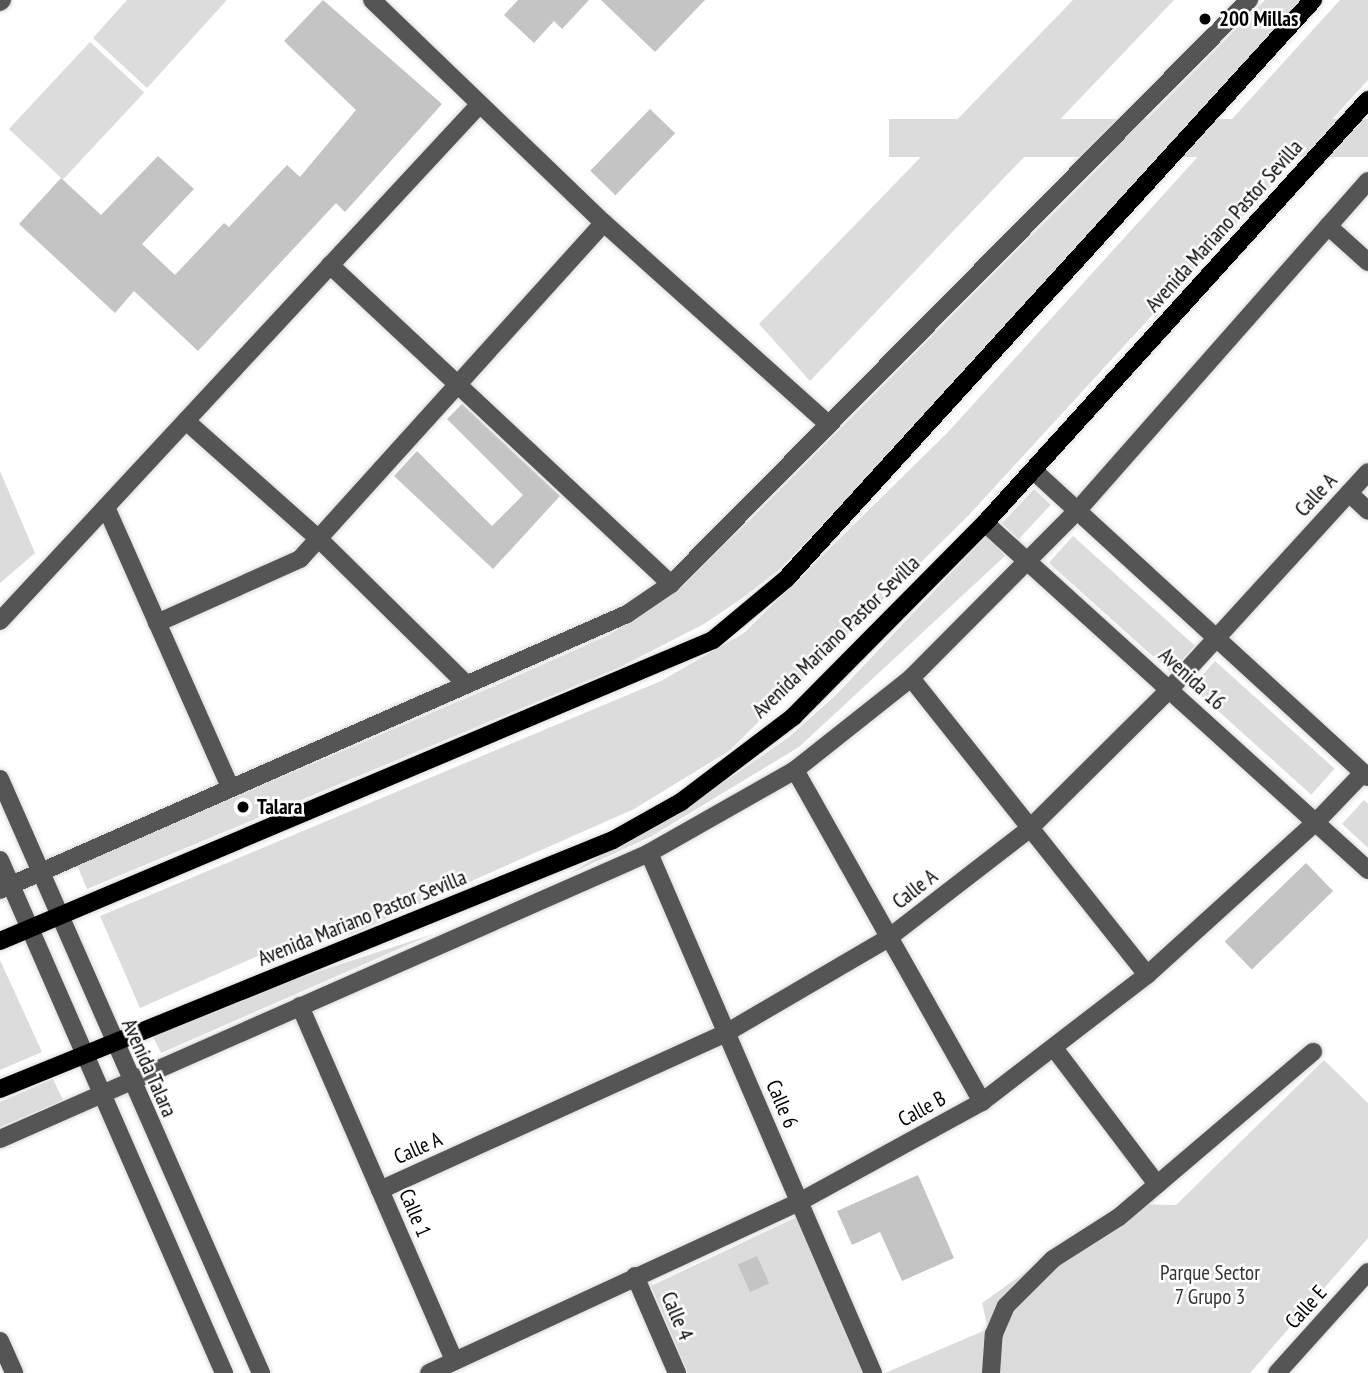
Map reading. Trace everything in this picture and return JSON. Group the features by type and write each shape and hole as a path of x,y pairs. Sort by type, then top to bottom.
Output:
{"main road":[{"path":"0,941 713,640 786,579 1313,0"},
{"name":"Avenida Mariano Pastor Sevilla","path":"0,1089 112,1040 360,946 613,839 681,802 793,717 985,523 1368,100"}],"street":[{"path":"372,0 604,223 828,424"},
{"path":"6,888 229,787 627,614 671,584 1249,0"},
{"path":"0,621 480,104"},
{"path":"0,1139 649,853 795,770 911,678 1077,511 1368,181"},
{"path":"157,623 300,559 604,223"},
{"path":"1328,226 1368,262"},
{"path":"330,265 671,584"},
{"path":"186,421 319,539 466,684"},
{"path":"1034,471 1366,775"},
{"name":"Calle A","path":"380,1190 726,1033 887,939 1028,830 1169,690 1368,472"},
{"path":"1349,493 1368,511"},
{"path":"106,507 229,787"},
{"name":"Avenida 16","path":"985,523 1368,870"},
{"path":"911,678 1028,830 1147,975"},
{"path":"795,770 887,939 982,1102"},
{"name":"Calle B","path":"429,1373 799,1202 982,1102 1147,975 1366,775"},
{"name":"Avenida Talara","path":"0,779 130,1081 261,1373"},
{"name":"Calle 6","path":"649,853 873,1373"},
{"path":"0,860 6,888 30,927 100,1095 225,1373"},
{"name":"Calle 1","path":"300,1006 454,1361"},
{"path":"1054,1048 1157,1184"},
{"path":"991,1373 994,1334 1006,1306 1053,1259 1119,1217 1313,1052"},
{"name":"Calle E","path":"1277,1373 1368,1272"},
{"name":"Calle 4","path":"635,1276 677,1373"},
{"path":"1,1347 14,1373"}],"green space":[{"path":"127,0 226,1 147,88 93,38"},
{"path":"1073,0 1174,0 810,381 759,324"},
{"path":"1265,0 1305,0 866,479 781,568 741,599 704,624 618,668 87,889 77,865 499,684 609,635 642,614 742,528"},
{"path":"1340,0 1368,0 1368,80 968,516 729,751 634,809 352,934 271,950 140,1008 100,916 661,681 744,633 949,431"},
{"path":"90,42 144,92 63,179 9,129"},
{"path":"889,119 1368,119 1368,157 889,157"},
{"path":"0,471 35,553 0,583"},
{"path":"1034,489 1051,505 1019,539 1002,523"},
{"path":"987,535 1005,556 799,747 650,837 569,874 739,772 789,737 835,696"},
{"path":"1073,536 1195,646 1171,672 1049,563"},
{"path":"1215,661 1335,769 1311,795 1192,687"},
{"path":"1364,800 1368,804 1368,848 1342,824"},
{"path":"433,934 161,1053 152,1035 259,991"},
{"path":"0,960 42,1052 0,1070"},
{"name":"Parque Sector 7 Grupo 3","path":"1324,1060 1368,1103 1368,1238 1250,1373 885,1373 988,1329 982,1303 1122,1204 1176,1205"},
{"path":"53,1079 63,1100 0,1127 0,1102"},
{"path":"797,1217 865,1373 688,1373 651,1286"}],"building":[{"path":"323,0 442,104 345,212 336,203 198,351 134,291 115,313 19,224 61,178 101,215 158,156 194,189 142,244 175,275 224,223 229,227 287,165 300,177 356,110 284,41"},
{"path":"518,0 589,0 562,29 554,21 534,43 504,15"},
{"path":"601,0 705,0 655,52"},
{"path":"650,109 675,133 615,195 590,171"},
{"path":"462,404 560,496 493,569 394,476 417,451 492,526 523,495 447,419"},
{"path":"1306,863 1333,891 1252,970 1225,941"},
{"path":"918,1175 954,1258 902,1281 880,1232 852,1245 837,1211"},
{"path":"757,1256 769,1283 750,1292 738,1265"}],"place":[{"name":"200 Millas","path":"1205,19"},
{"name":"Talara","path":"243,807"}]}
